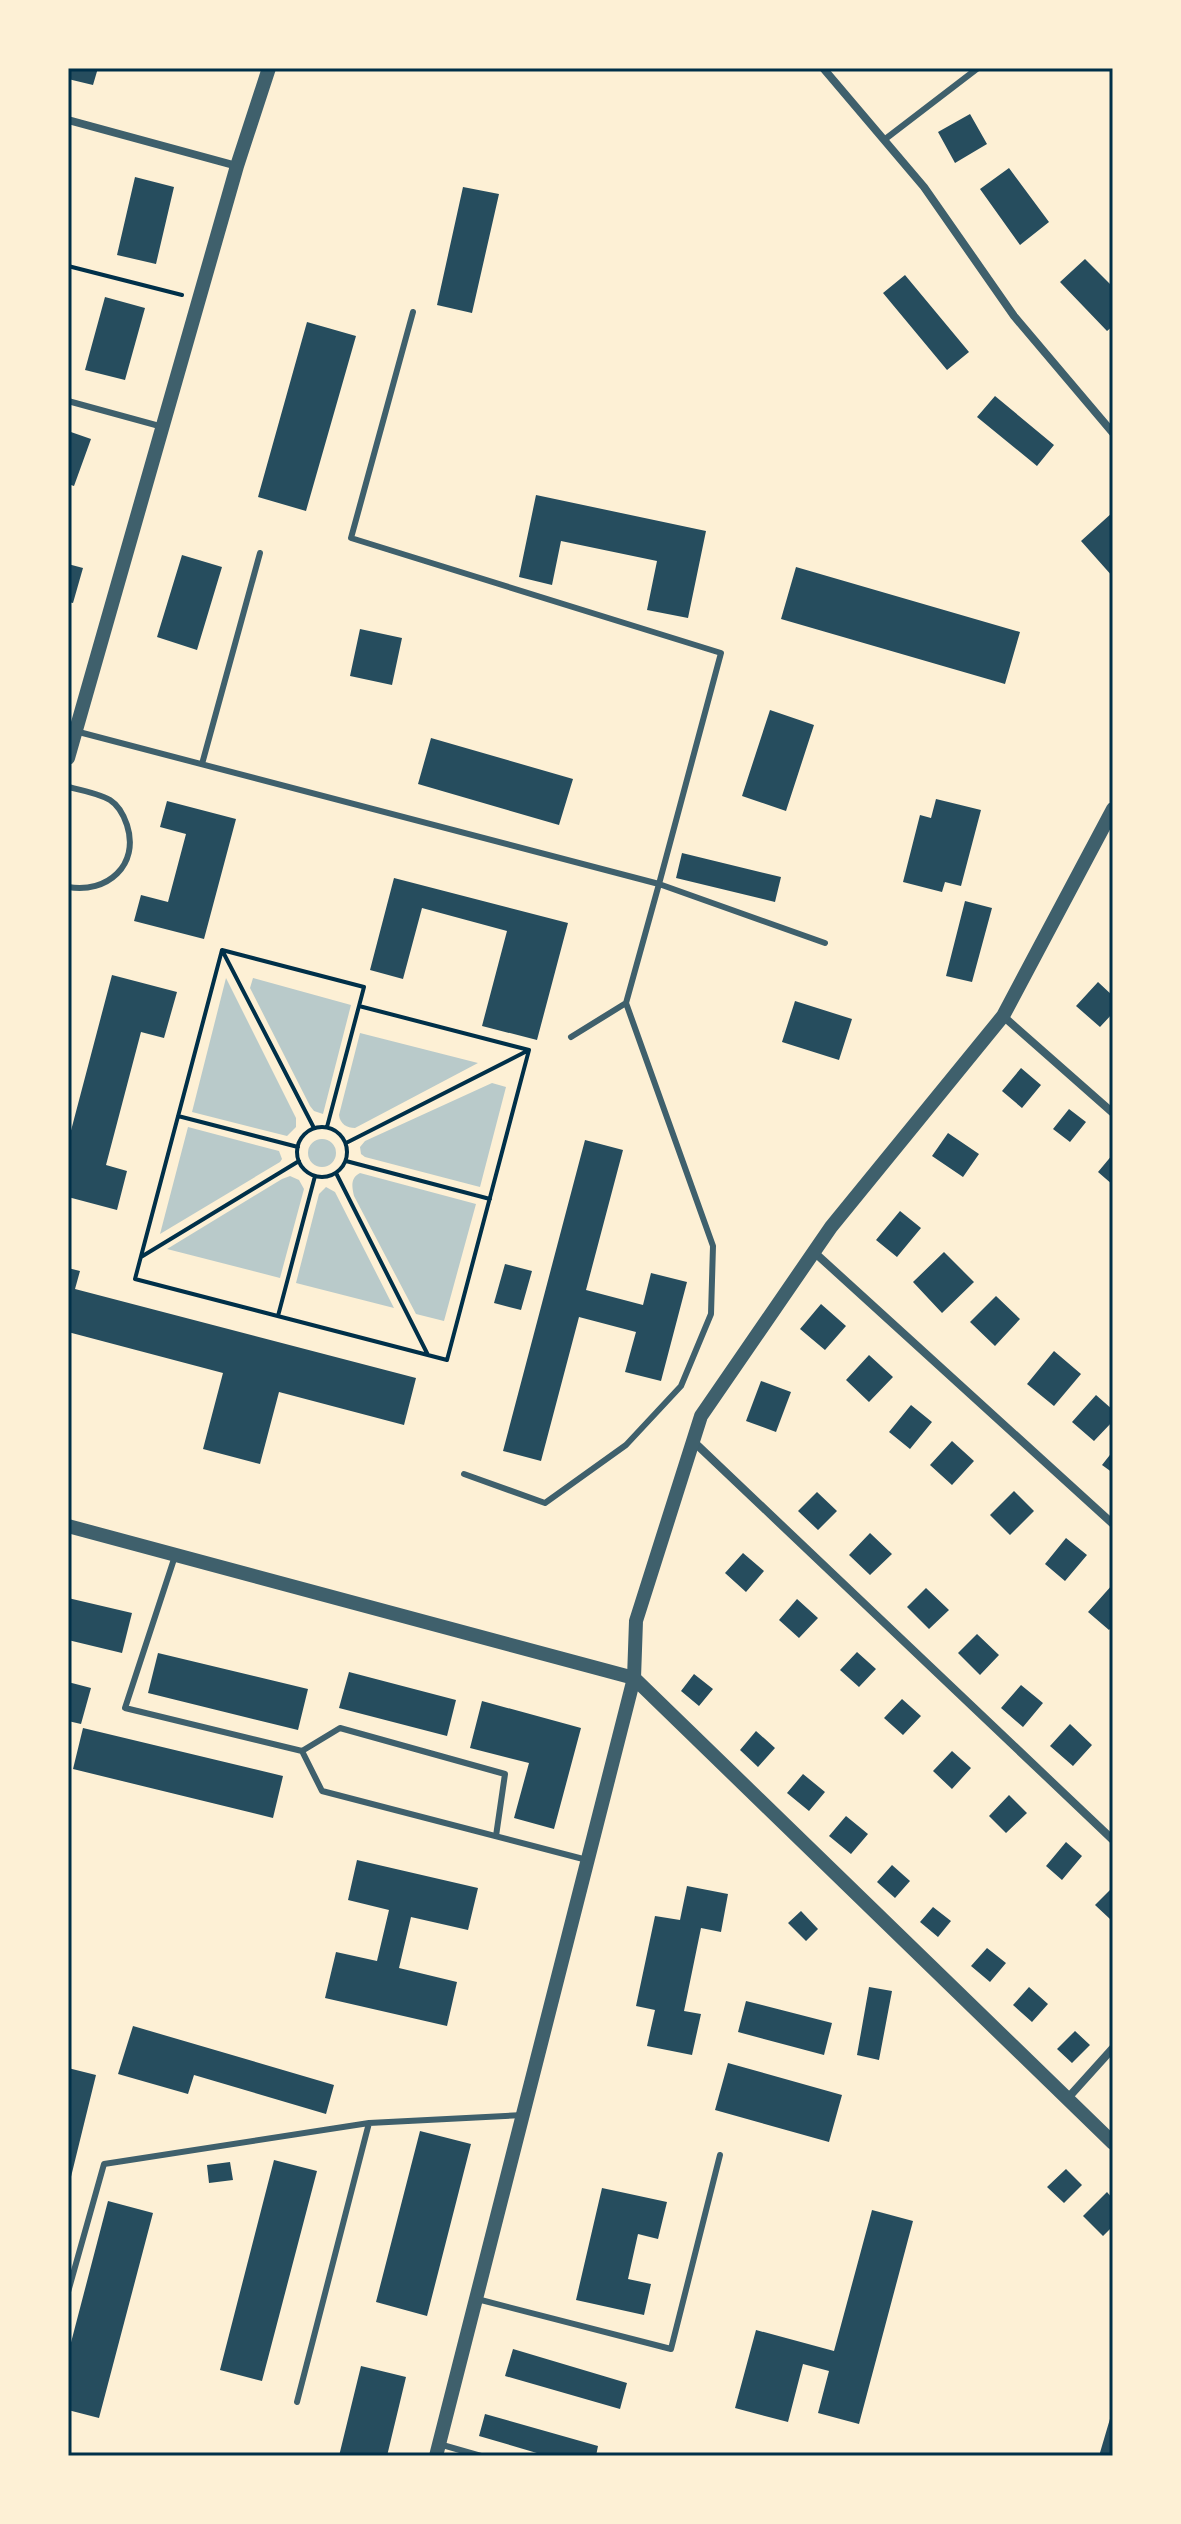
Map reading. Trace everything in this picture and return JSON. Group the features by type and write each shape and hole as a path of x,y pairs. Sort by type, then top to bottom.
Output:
{"street":[{"path":"68,758 72,730 237,166 269,68"},
{"path":"823,68 924,187 1014,316 1113,433"},
{"path":"68,120 237,166"},
{"path":"438,2450 634,1678 636,1621 701,1416 831,1227 1003,1016 1113,809"},
{"path":"1003,1016 1113,1113"},
{"path":"814,1252 1113,1524"},
{"path":"694,1442 1113,1840"},
{"path":"68,1526 634,1678 1113,2143"},
{"path":"1067,2099 1113,2048"}],"lane":[{"path":"884,140 978,68"},
{"path":"413,312 351,538 721,653 626,1003 713,1246 711,1314 681,1386 626,1445 545,1503 464,1474"},
{"path":"68,401 163,427"},
{"path":"202,764 260,553"},
{"path":"72,730 659,884 825,943"},
{"path":"68,787 110,800 125,819 131,844 129,858 108,881 91,887 68,887"},
{"path":"571,1037 626,1003"},
{"path":"175,1555 125,1708 302,1751 340,1728 505,1774 496,1836"},
{"path":"302,1751 322,1791 587,1860"},
{"path":"68,2292 104,2164 369,2123 523,2115"},
{"path":"297,2402 369,2123"},
{"path":"476,2299 671,2349 720,2155"},
{"path":"68,2247 79,2251"},
{"path":"438,2450 481,2456"}],"path":[{"path":"68,266 200,299"},
{"path":"222,950 364,987 327,1128"},
{"path":"222,950 135,1279 447,1360 529,1050"},
{"path":"222,950 314,1128"},
{"path":"359,1006 529,1050"},
{"path":"346,1143 529,1050"},
{"path":"178,1116 298,1147"},
{"path":"314,1128 327,1128 346,1143 346,1161 336,1173 326,1177 315,1176 299,1161 298,1147 306,1133 314,1128"},
{"path":"141,1257 299,1161"},
{"path":"346,1161 490,1199"},
{"path":"336,1173 428,1355"},
{"path":"278,1316 315,1176"}],"shaded area":[{"path":"226,978 296,1118 296,1127 287,1136 192,1112"},
{"path":"253,978 351,1005 323,1114 310,1106 250,988"},
{"path":"360,1033 478,1063 355,1128 349,1127 342,1123 339,1115"},
{"path":"492,1083 506,1087 480,1187 361,1154 360,1147 365,1141"},
{"path":"188,1127 279,1151 282,1159 160,1234"},
{"path":"322,1139 332,1143 336,1153 332,1163 322,1167 312,1163 308,1153 312,1143"},
{"path":"360,1173 476,1204 444,1321 416,1314 354,1196 353,1180"},
{"path":"290,1176 299,1180 304,1189 280,1278 167,1249 282,1179"},
{"path":"326,1187 335,1192 394,1308 296,1283 319,1194"}],"building":[{"path":"68,68 98,68 93,85 68,79"},
{"path":"970,114 987,144 955,163 938,132"},
{"path":"1009,168 1049,222 1020,245 980,189"},
{"path":"135,177 174,187 156,264 117,255"},
{"path":"463,187 499,194 472,313 437,305"},
{"path":"1085,259 1113,287 1113,326 1107,331 1060,282"},
{"path":"905,275 969,352 947,370 883,293"},
{"path":"105,297 145,308 125,380 85,370"},
{"path":"307,322 356,336 306,511 258,497"},
{"path":"995,396 1054,445 1037,466 977,417"},
{"path":"68,431 91,439 74,486 68,484"},
{"path":"536,495 706,531 688,618 647,610 657,561 561,541 552,585 519,577"},
{"path":"1113,512 1113,577 1081,541"},
{"path":"182,555 222,567 197,650 157,637"},
{"path":"68,564 83,568 73,603 68,602"},
{"path":"796,567 1020,632 1005,684 781,619"},
{"path":"360,629 402,638 392,685 350,676"},
{"path":"770,710 814,725 786,811 742,796"},
{"path":"431,738 573,779 559,825 418,784"},
{"path":"936,799 981,810 961,886 945,882 942,892 903,882 920,815 931,818"},
{"path":"167,801 236,819 204,939 134,921 141,895 168,902 186,834 160,827"},
{"path":"682,853 781,877 775,902 676,878"},
{"path":"394,878 568,923 537,1040 482,1026 507,931 422,908 403,979 370,970"},
{"path":"965,901 992,908 972,982 946,976"},
{"path":"112,975 177,992 164,1038 141,1032 106,1165 127,1171 117,1210 68,1197 68,1142"},
{"path":"1098,982 1113,996 1113,1013 1100,1027 1076,1006"},
{"path":"795,1001 852,1019 839,1060 782,1042"},
{"path":"1021,1068 1041,1085 1022,1108 1002,1091"},
{"path":"1069,1109 1086,1122 1070,1142 1053,1129"},
{"path":"948,1133 979,1154 963,1177 932,1156"},
{"path":"585,1140 623,1150 586,1290 643,1305 651,1273 687,1282 661,1381 625,1372 636,1332 579,1317 541,1461 503,1451"},
{"path":"1113,1154 1113,1185 1098,1172"},
{"path":"900,1211 921,1228 897,1257 876,1240"},
{"path":"944,1252 974,1282 942,1313 913,1282"},
{"path":"505,1264 532,1271 521,1310 494,1303"},
{"path":"68,1268 80,1271 75,1289 416,1378 404,1425 279,1392 260,1464 203,1449 223,1373 68,1332"},
{"path":"996,1296 1020,1319 995,1346 970,1322"},
{"path":"821,1304 846,1326 825,1350 800,1329"},
{"path":"1054,1351 1081,1374 1054,1406 1027,1384"},
{"path":"869,1355 893,1377 869,1402 846,1380"},
{"path":"761,1381 791,1392 776,1432 746,1421"},
{"path":"1096,1395 1113,1410 1113,1421 1094,1441 1072,1422"},
{"path":"911,1405 932,1422 910,1449 889,1432"},
{"path":"952,1441 974,1461 952,1485 930,1465"},
{"path":"1113,1451 1113,1473 1102,1465"},
{"path":"1014,1491 1034,1511 1010,1535 990,1515"},
{"path":"817,1492 837,1511 818,1530 798,1511"},
{"path":"870,1533 892,1554 870,1575 849,1555"},
{"path":"1066,1538 1087,1555 1065,1581 1045,1564"},
{"path":"743,1553 764,1571 746,1592 725,1573"},
{"path":"1113,1584 1113,1626 1109,1630 1088,1612"},
{"path":"926,1588 949,1610 929,1629 907,1607"},
{"path":"68,1598 132,1613 122,1653 68,1640"},
{"path":"797,1599 818,1618 799,1638 779,1620"},
{"path":"977,1634 999,1655 980,1675 958,1653"},
{"path":"857,1652 876,1669 859,1687 840,1670"},
{"path":"158,1653 308,1689 298,1730 148,1693"},
{"path":"349,1672 456,1700 447,1736 339,1708"},
{"path":"694,1674 713,1689 699,1706 681,1691"},
{"path":"68,1682 91,1688 81,1724 68,1721"},
{"path":"1021,1685 1043,1703 1023,1727 1001,1708"},
{"path":"902,1699 921,1716 903,1735 884,1718"},
{"path":"482,1701 581,1728 554,1829 514,1818 529,1763 470,1748"},
{"path":"1070,1724 1092,1745 1073,1766 1050,1746"},
{"path":"83,1728 283,1776 273,1818 73,1769"},
{"path":"756,1731 775,1748 758,1767 740,1750"},
{"path":"952,1751 971,1768 952,1789 933,1771"},
{"path":"803,1774 825,1792 809,1811 787,1793"},
{"path":"1009,1795 1027,1813 1006,1833 989,1816"},
{"path":"846,1816 868,1834 851,1854 829,1836"},
{"path":"1066,1842 1082,1856 1062,1880 1046,1866"},
{"path":"357,1860 478,1888 468,1930 411,1917 399,1968 457,1982 447,2026 325,1998 336,1952 377,1961 389,1910 348,1900"},
{"path":"892,1865 910,1881 895,1898 877,1882"},
{"path":"687,1886 728,1894 721,1932 701,1928 684,2011 701,2014 692,2055 647,2046 655,2010 636,2006 655,1916 680,1920"},
{"path":"1113,1887 1113,1915 1110,1919 1095,1905"},
{"path":"933,1907 951,1921 938,1937 920,1922"},
{"path":"801,1911 818,1929 806,1941 788,1923"},
{"path":"987,1948 1006,1963 990,1982 971,1966"},
{"path":"869,1987 892,1991 879,2060 857,2055"},
{"path":"1029,1987 1048,2004 1032,2022 1013,2005"},
{"path":"746,2001 832,2023 824,2055 738,2032"},
{"path":"133,2026 334,2085 326,2114 194,2075 188,2094 118,2074"},
{"path":"1075,2031 1090,2045 1072,2063 1057,2049"},
{"path":"728,2063 842,2095 829,2142 715,2110"},
{"path":"68,2068 96,2075 69,2185 68,2185"},
{"path":"420,2131 471,2144 427,2316 376,2302"},
{"path":"274,2160 317,2171 262,2381 220,2370"},
{"path":"230,2162 233,2180 209,2183 207,2165"},
{"path":"1066,2169 1082,2185 1064,2203 1047,2187"},
{"path":"602,2188 667,2202 658,2239 638,2234 628,2279 651,2284 644,2315 576,2300"},
{"path":"1107,2192 1113,2199 1113,2226 1103,2236 1083,2216"},
{"path":"108,2201 153,2213 99,2418 68,2410 68,2354"},
{"path":"872,2210 913,2221 859,2424 818,2413 829,2371 803,2364 788,2422 735,2408 756,2330 834,2351"},
{"path":"513,2349 627,2383 620,2409 505,2376"},
{"path":"361,2366 406,2377 387,2456 339,2456"},
{"path":"1112,2412 1113,2456 1099,2456"},
{"path":"485,2414 598,2446 596,2456 547,2456 479,2436"}]}
